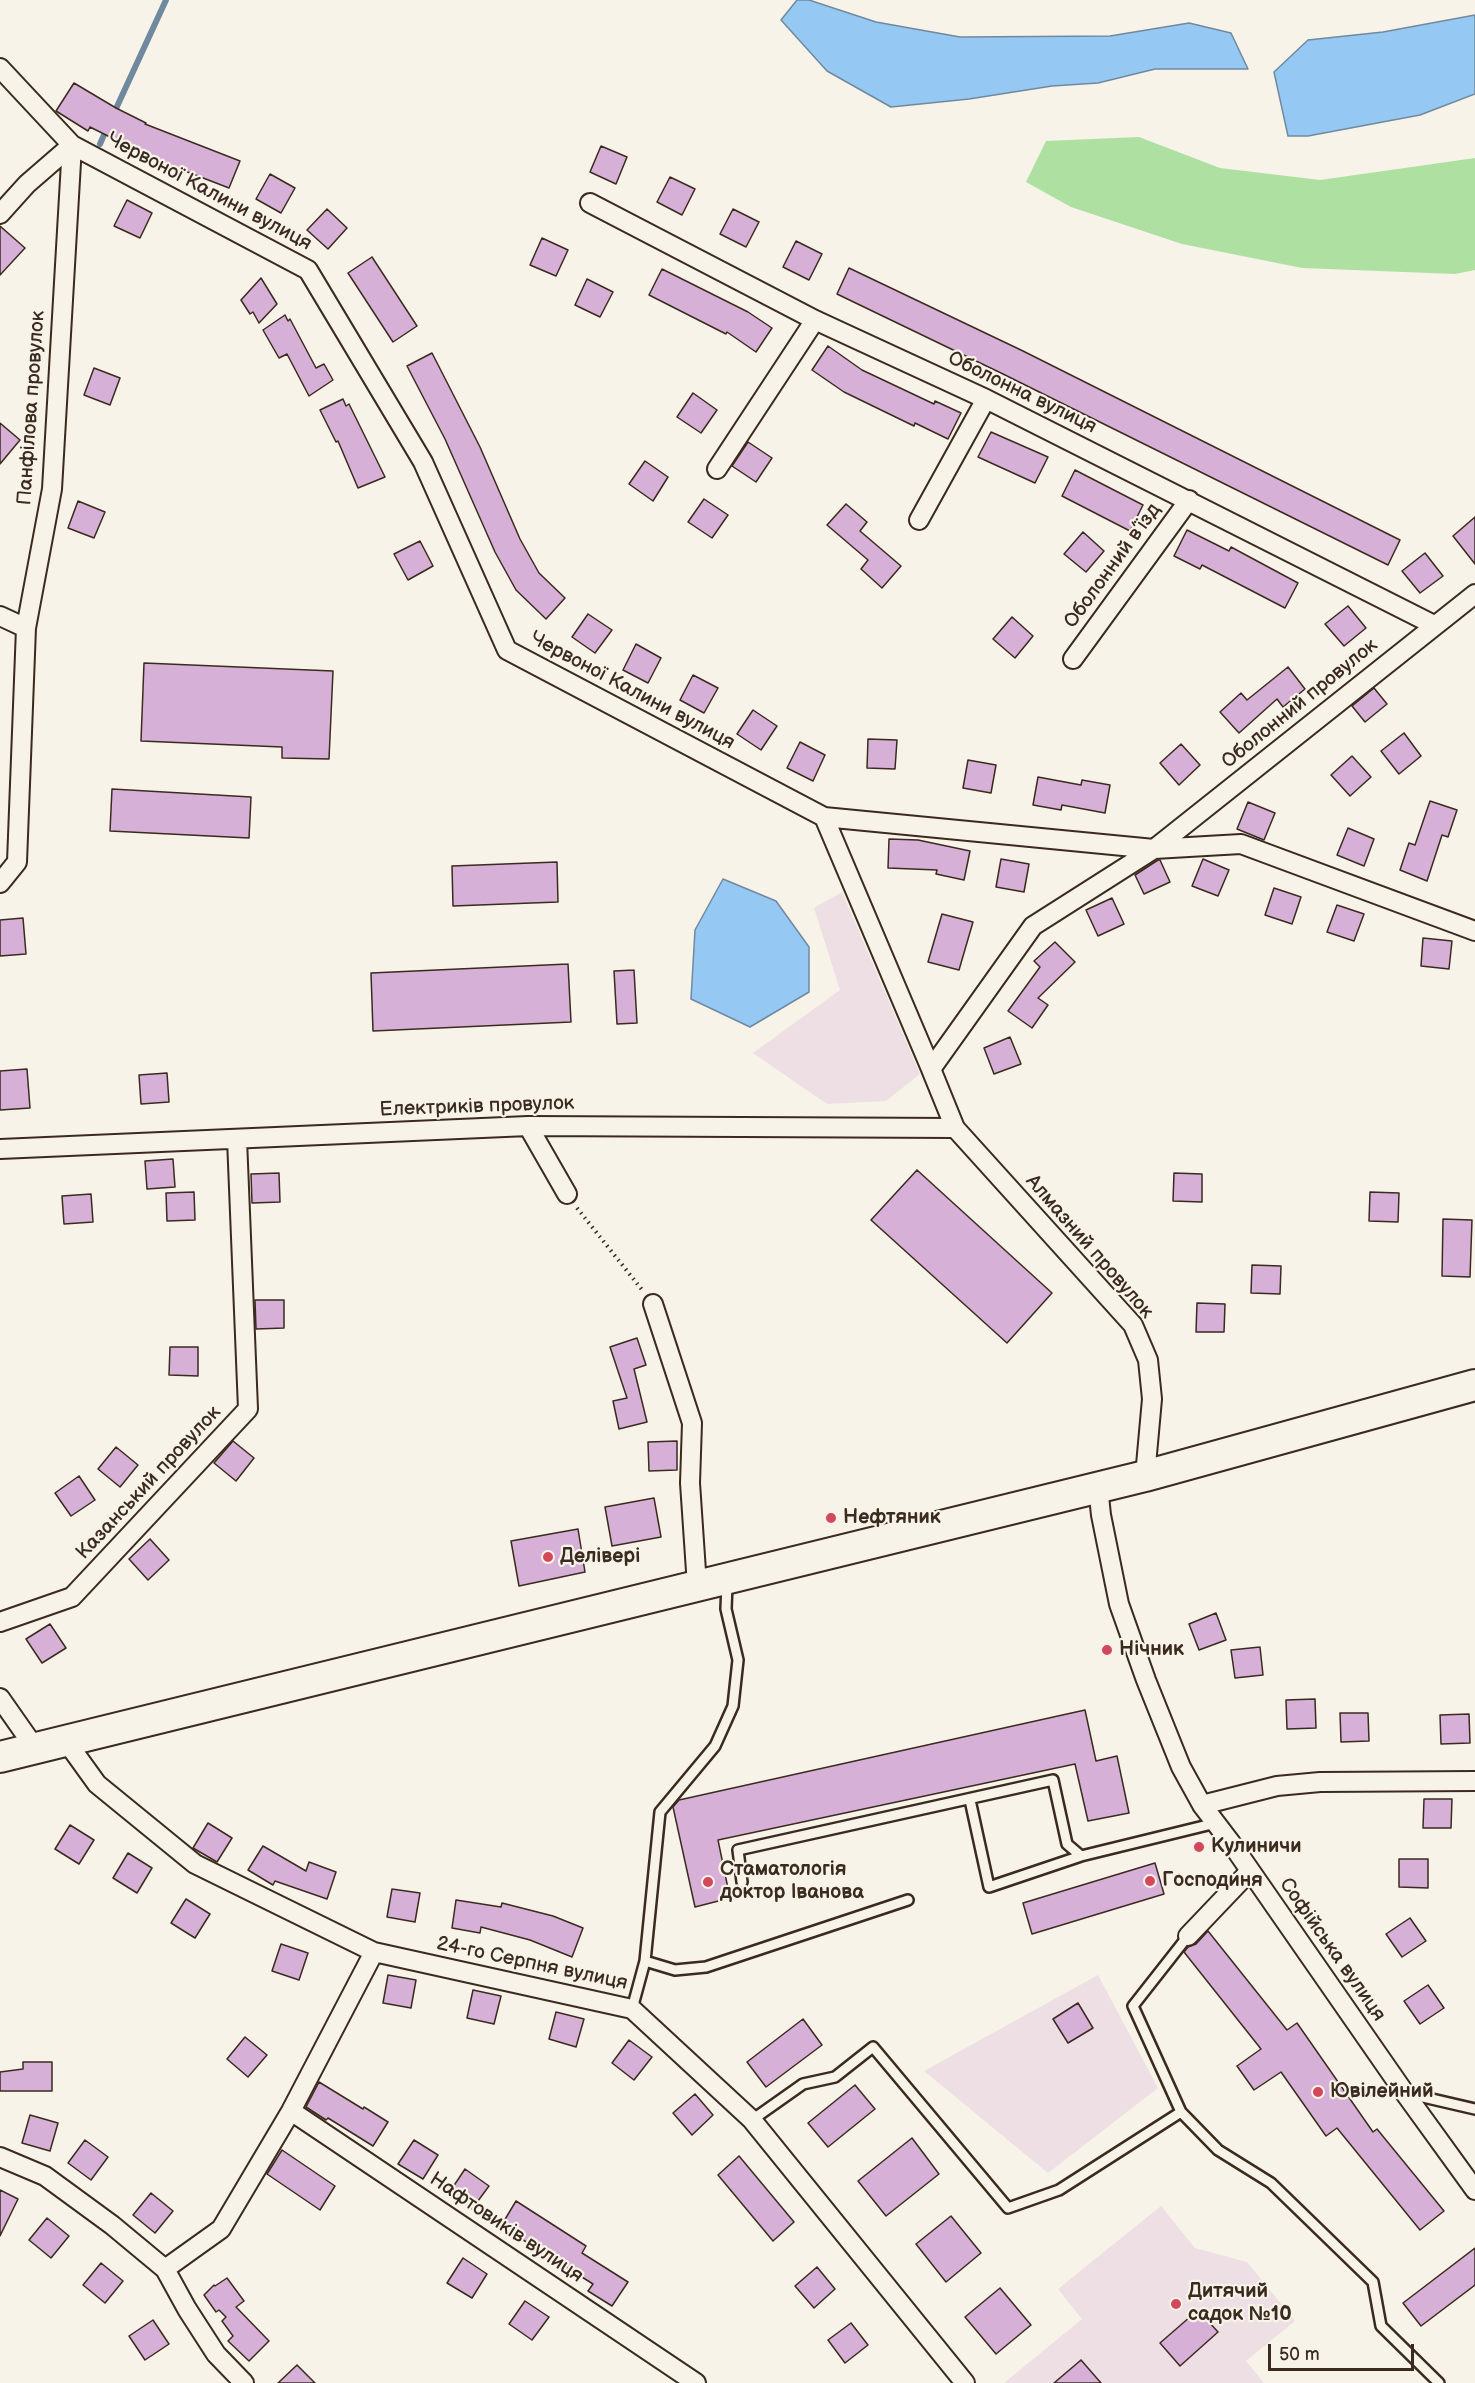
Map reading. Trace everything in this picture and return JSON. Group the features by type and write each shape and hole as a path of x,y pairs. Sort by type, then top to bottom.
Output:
{"highway":[{"path":"0,1757 1145,1476 1475,1385"}],"street":[{"name":"Червоної Калини вулиця","path":"0,68 72,145 308,270 423,462 507,650 824,817 1154,849 1241,844 1475,931"},
{"path":"0,214 27,184 72,145"},
{"name":"Панфілова провулок","path":"0,883 16,862 26,628 52,489 72,145"},
{"name":"Оболонна вулиця","path":"590,203 815,320 986,399 1434,625"},
{"path":"717,469 815,320"},
{"path":"919,520 986,399"},
{"name":"Оболонний в’їзд","path":"1073,659 1190,500"},
{"name":"Оболонний провулок","path":"1154,849 1475,594"},
{"path":"0,616 26,628"},
{"name":"Алмазний провулок","path":"824,817 955,1128 1132,1325 1148,1360 1151,1389 1145,1476"},
{"path":"931,1069 1032,926 1154,849"},
{"path":"528,1126 567,1194"},
{"name":"Електриків провулок","path":"0,1149 528,1126 955,1128"},
{"name":"Казанський провулок","path":"0,1622 72,1597 248,1409 237,1139"},
{"path":"653,1304 692,1423 690,1483 697,1586"},
{"name":"Софійська вулиця","path":"1098,1487 1101,1515 1119,1604 1181,1767 1202,1804 1249,1872 1475,2190"},
{"path":"0,1698 35,1748"},
{"name":"24-го Серпня вулиця","path":"66,1740 97,1784 195,1864 374,1952 632,2009 752,2120 964,2383"},
{"path":"1202,1804 1277,1786 1320,1782 1475,1781"},
{"path":"1188,1936 1249,1872"},
{"path":"165,2269 221,2229 291,2111 374,1952"},
{"name":"Нафтовиків вулиця","path":"291,2111 696,2383"},
{"path":"0,2157 45,2176 112,2225 165,2269 216,2354 244,2383"}],"lane":[{"path":"632,2009 645,1961 660,1812 715,1746 734,1706 738,1660 726,1609 727,1580"},
{"path":"742,1881 738,1850 1053,1780 1067,1844 1081,1856"},
{"path":"970,1800 989,1887 1081,1856 1216,1822"},
{"path":"645,1961 675,1970 706,1967 908,1900"},
{"path":"1188,1936 1133,2006 1181,2112 1218,2150 1271,2183 1373,2282 1381,2326 1439,2383"},
{"path":"752,2120 803,2084 835,2077 873,2047 1008,2208 1059,2190 1181,2112"},
{"path":"1404,2092 1475,2109"}],"path":[{"path":"567,1194 653,1304"}],"shaded area":[{"path":"842,892 920,1074 886,1101 827,1104 753,1053 840,990 814,908"},
{"path":"1098,1975 1158,2088 1048,2173 924,2071"},
{"name":"Дитячий садок №10","path":"1161,2206 1195,2248 1247,2262 1295,2321 1246,2361 1264,2383 1004,2383 1082,2319 1058,2289"}],"green space":[{"path":"1139,137 1220,168 1320,180 1475,158 1475,270 1455,274 1302,268 1182,244 1071,207 1026,182 1046,141"}],"water":[{"path":"797,0 809,0 876,22 960,37 1110,36 1189,23 1231,33 1248,69 1155,69 1098,83 1052,86 969,99 891,107 827,71 781,20"},
{"path":"1475,15 1475,94 1420,115 1308,136 1288,136 1274,72 1308,40 1383,32"},
{"path":"723,879 776,901 809,947 809,992 750,1027 691,999 695,930"}],"building":[{"path":"74,83 145,124 240,161 229,188 154,159 90,127 88,131 56,111"},
{"path":"601,146 627,157 616,184 590,172"},
{"path":"270,174 295,188 281,213 256,199"},
{"path":"670,177 695,189 682,215 657,202"},
{"path":"127,200 152,213 140,238 114,226"},
{"path":"327,209 347,228 328,249 307,230"},
{"path":"733,209 759,222 746,247 720,234"},
{"path":"0,226 25,248 0,275"},
{"path":"542,238 568,250 556,276 530,265"},
{"path":"796,241 822,254 809,280 783,267"},
{"path":"372,257 417,326 393,342 348,273"},
{"path":"849,268 1023,351 1400,540 1388,565 837,294"},
{"path":"662,269 748,312 772,328 756,352 727,332 726,334 649,295"},
{"path":"261,278 277,304 259,323 253,312 250,314 241,300"},
{"path":"587,279 613,292 600,317 575,305"},
{"path":"285,315 288,321 290,319 316,368 324,364 333,380 309,396 287,354 279,358 263,330"},
{"path":"828,346 862,370 934,404 935,401 961,413 948,439 915,423 914,426 844,392 812,370"},
{"path":"432,353 480,447 520,539 539,573 565,598 546,619 516,590 495,552 445,439 407,366"},
{"path":"94,368 120,378 110,405 84,395"},
{"path":"693,393 717,410 701,433 677,417"},
{"path":"343,399 346,406 349,404 385,477 358,488 338,441 336,442 320,410"},
{"path":"0,423 20,440 0,464"},
{"path":"991,432 1048,457 1035,483 978,457"},
{"path":"748,442 772,458 756,482 732,466"},
{"path":"645,461 668,477 653,501 629,484"},
{"path":"1075,470 1143,505 1130,531 1062,496"},
{"path":"704,499 728,515 712,538 688,522"},
{"path":"78,501 105,512 94,538 68,528"},
{"path":"846,504 867,522 860,531 901,566 882,588 861,569 868,560 827,525"},
{"path":"1475,517 1475,564 1453,536"},
{"path":"1187,530 1229,551 1231,547 1298,583 1285,608 1202,565 1200,569 1174,556"},
{"path":"1083,532 1104,551 1086,572 1064,554"},
{"path":"420,541 433,566 408,580 394,554"},
{"path":"1425,553 1443,576 1420,593 1402,571"},
{"path":"1348,606 1366,628 1344,646 1325,624"},
{"path":"588,614 612,630 595,653 572,637"},
{"path":"1012,617 1033,636 1015,658 993,639"},
{"path":"636,644 661,658 648,683 623,670"},
{"path":"144,663 333,671 329,759 282,758 282,747 141,741"},
{"path":"1288,667 1305,689 1283,707 1277,699 1239,733 1220,712 1241,693 1247,700"},
{"path":"693,675 718,688 704,713 680,700"},
{"path":"1374,688 1387,704 1365,722 1352,706"},
{"path":"753,710 777,726 761,750 737,734"},
{"path":"1404,733 1421,756 1399,774 1381,751"},
{"path":"868,739 897,740 895,769 867,768"},
{"path":"800,742 825,755 813,781 787,768"},
{"path":"1181,744 1200,765 1179,785 1160,763"},
{"path":"1352,756 1371,777 1350,796 1331,775"},
{"path":"968,760 996,765 991,793 963,788"},
{"path":"1038,777 1081,785 1082,780 1110,785 1105,813 1062,805 1061,810 1033,805"},
{"path":"112,789 251,797 249,838 110,831"},
{"path":"1430,801 1457,810 1448,837 1442,835 1427,881 1400,870 1409,843 1415,845"},
{"path":"1248,802 1275,813 1264,840 1237,829"},
{"path":"1348,828 1374,839 1364,866 1337,855"},
{"path":"889,839 918,840 970,851 964,880 936,874 937,870 888,868"},
{"path":"1001,859 1029,864 1024,892 996,887"},
{"path":"1203,859 1229,870 1218,896 1192,886"},
{"path":"1158,860 1170,882 1144,894 1135,875"},
{"path":"557,862 558,902 453,906 452,866"},
{"path":"1274,888 1301,897 1292,924 1265,915"},
{"path":"1112,898 1124,924 1098,936 1086,910"},
{"path":"1337,905 1364,914 1354,941 1327,932"},
{"path":"942,914 973,922 959,970 928,962"},
{"path":"23,918 26,954 0,956 0,920"},
{"path":"1423,938 1452,941 1449,969 1421,966"},
{"path":"1055,942 1075,962 1038,998 1048,1005 1032,1028 1008,1011 1040,967 1034,961"},
{"path":"568,964 571,1022 373,1031 371,973"},
{"path":"634,970 637,1023 617,1024 614,971"},
{"path":"1010,1037 1021,1064 994,1074 984,1048"},
{"path":"27,1069 30,1108 0,1110 0,1071"},
{"path":"167,1073 169,1102 141,1104 139,1075"},
{"path":"173,1159 175,1187 147,1189 145,1161"},
{"path":"917,1170 1052,1293 1007,1343 871,1220"},
{"path":"279,1173 280,1202 252,1203 251,1174"},
{"path":"1174,1173 1202,1174 1202,1202 1173,1201"},
{"path":"194,1192 195,1220 167,1221 166,1193"},
{"path":"1370,1192 1399,1193 1398,1222 1369,1221"},
{"path":"91,1194 93,1222 64,1224 62,1196"},
{"path":"1443,1219 1472,1220 1470,1277 1442,1276"},
{"path":"1252,1265 1281,1266 1280,1294 1251,1293"},
{"path":"255,1300 284,1300 284,1328 256,1329"},
{"path":"1197,1303 1225,1304 1224,1332 1196,1332"},
{"path":"637,1338 646,1365 634,1369 647,1422 619,1429 613,1401 627,1398 610,1347"},
{"path":"170,1347 198,1347 198,1376 169,1375"},
{"path":"233,1441 254,1458 236,1481 214,1463"},
{"path":"677,1441 677,1470 649,1471 648,1442"},
{"path":"116,1447 138,1465 120,1487 98,1469"},
{"path":"79,1476 95,1500 71,1516 55,1493"},
{"path":"654,1498 661,1537 612,1546 605,1507"},
{"name":"Делівері","path":"578,1529 585,1572 519,1586 511,1541"},
{"path":"150,1539 169,1560 148,1580 129,1559"},
{"path":"1216,1613 1226,1640 1199,1650 1189,1624"},
{"path":"50,1624 66,1648 42,1663 26,1639"},
{"path":"1260,1647 1263,1675 1235,1678 1231,1650"},
{"path":"1315,1699 1316,1728 1287,1729 1286,1700"},
{"path":"1085,1710 1096,1761 1117,1756 1129,1813 1088,1821 1075,1764 718,1840 730,1898 695,1907 673,1807 679,1800"},
{"path":"1340,1713 1368,1713 1369,1741 1341,1742"},
{"path":"1469,1714 1470,1743 1441,1744 1440,1715"},
{"path":"1424,1799 1452,1799 1451,1828 1423,1828"},
{"path":"208,1823 232,1838 217,1862 193,1848"},
{"path":"70,1825 94,1840 79,1864 55,1849"},
{"path":"263,1846 306,1871 309,1862 336,1872 327,1899 275,1881 273,1885 248,1870"},
{"path":"128,1853 152,1868 137,1893 113,1878"},
{"path":"1399,1859 1428,1859 1428,1888 1399,1887"},
{"path":"1155,1863 1164,1894 1032,1934 1023,1903"},
{"path":"392,1889 420,1893 415,1922 387,1917"},
{"path":"186,1899 210,1914 195,1938 171,1923"},
{"path":"456,1900 501,1907 502,1903 553,1916 583,1928 572,1957 530,1940 481,1927 480,1933 452,1928"},
{"path":"1410,1918 1426,1941 1402,1957 1386,1934"},
{"path":"1208,1931 1287,2030 1297,2023 1373,2132 1377,2129 1444,2211 1420,2230 1337,2128 1326,2136 1281,2072 1254,2090 1237,2066 1261,2049 1184,1952 1188,1947 1196,1944"},
{"path":"281,1944 308,1953 299,1980 272,1971"},
{"path":"388,1975 416,1980 411,2008 383,2003"},
{"path":"1428,1985 1444,2008 1420,2024 1404,2001"},
{"path":"473,1990 501,1996 494,2024 467,2018"},
{"path":"1078,2003 1093,2028 1068,2043 1053,2019"},
{"path":"556,2012 584,2019 576,2047 549,2039"},
{"path":"803,2019 822,2045 766,2087 747,2062"},
{"path":"245,2037 267,2055 248,2077 227,2059"},
{"path":"629,2040 652,2057 634,2080 612,2063"},
{"path":"23,2062 52,2062 52,2091 0,2091 0,2072 23,2069"},
{"path":"319,2082 388,2122 373,2146 306,2107"},
{"path":"855,2085 875,2109 828,2147 808,2123"},
{"path":"695,2094 713,2115 692,2135 673,2113"},
{"path":"30,2115 58,2123 50,2151 22,2143"},
{"path":"912,2138 939,2174 886,2216 858,2181"},
{"path":"85,2140 108,2157 91,2180 68,2163"},
{"path":"414,2140 438,2155 423,2179 398,2164"},
{"path":"282,2150 335,2186 320,2210 267,2174"},
{"path":"739,2156 794,2222 773,2241 718,2175"},
{"path":"465,2169 489,2186 472,2209 449,2193"},
{"path":"0,2190 18,2199 0,2236"},
{"path":"151,2193 173,2211 155,2233 133,2215"},
{"path":"516,2201 586,2246 582,2253 628,2282 612,2306 588,2291 593,2284 501,2226"},
{"path":"951,2216 981,2253 946,2282 916,2244"},
{"path":"47,2218 69,2236 51,2258 29,2240"},
{"path":"1475,2248 1475,2285 1421,2326 1403,2303"},
{"path":"463,2258 487,2274 472,2298 447,2283"},
{"path":"101,2263 123,2281 105,2303 83,2285"},
{"path":"817,2267 835,2289 814,2308 795,2286"},
{"path":"227,2278 244,2301 236,2307 269,2341 249,2361 228,2341 233,2336 222,2321 226,2317 219,2310 216,2312 204,2295 214,2285"},
{"path":"1000,2288 1031,2325 996,2354 965,2317"},
{"path":"525,2301 549,2317 532,2340 509,2324"},
{"path":"1198,2310 1218,2332 1180,2366 1160,2343"},
{"path":"153,2320 169,2344 145,2360 129,2336"},
{"path":"851,2323 868,2345 845,2363 828,2340"},
{"path":"1081,2360 1101,2383 1054,2383"},
{"path":"297,2365 315,2383 278,2383"}],"waterway":[{"path":"114,113 166,0"},
{"path":"100,144 107,128"}],"place":[{"name":"Нефтяник","path":"831,1518"},
{"name":"Делівері","path":"548,1557"},
{"name":"Нічник","path":"1107,1650"},
{"name":"Кулиничи","path":"1199,1847"},
{"name":"Господиня","path":"1150,1881"},
{"name":"Стаматологія доктор Іванова","path":"708,1882"},
{"name":"Ювілейний","path":"1318,2092"},
{"name":"Дитячий садок №10","path":"1176,2304"}]}
